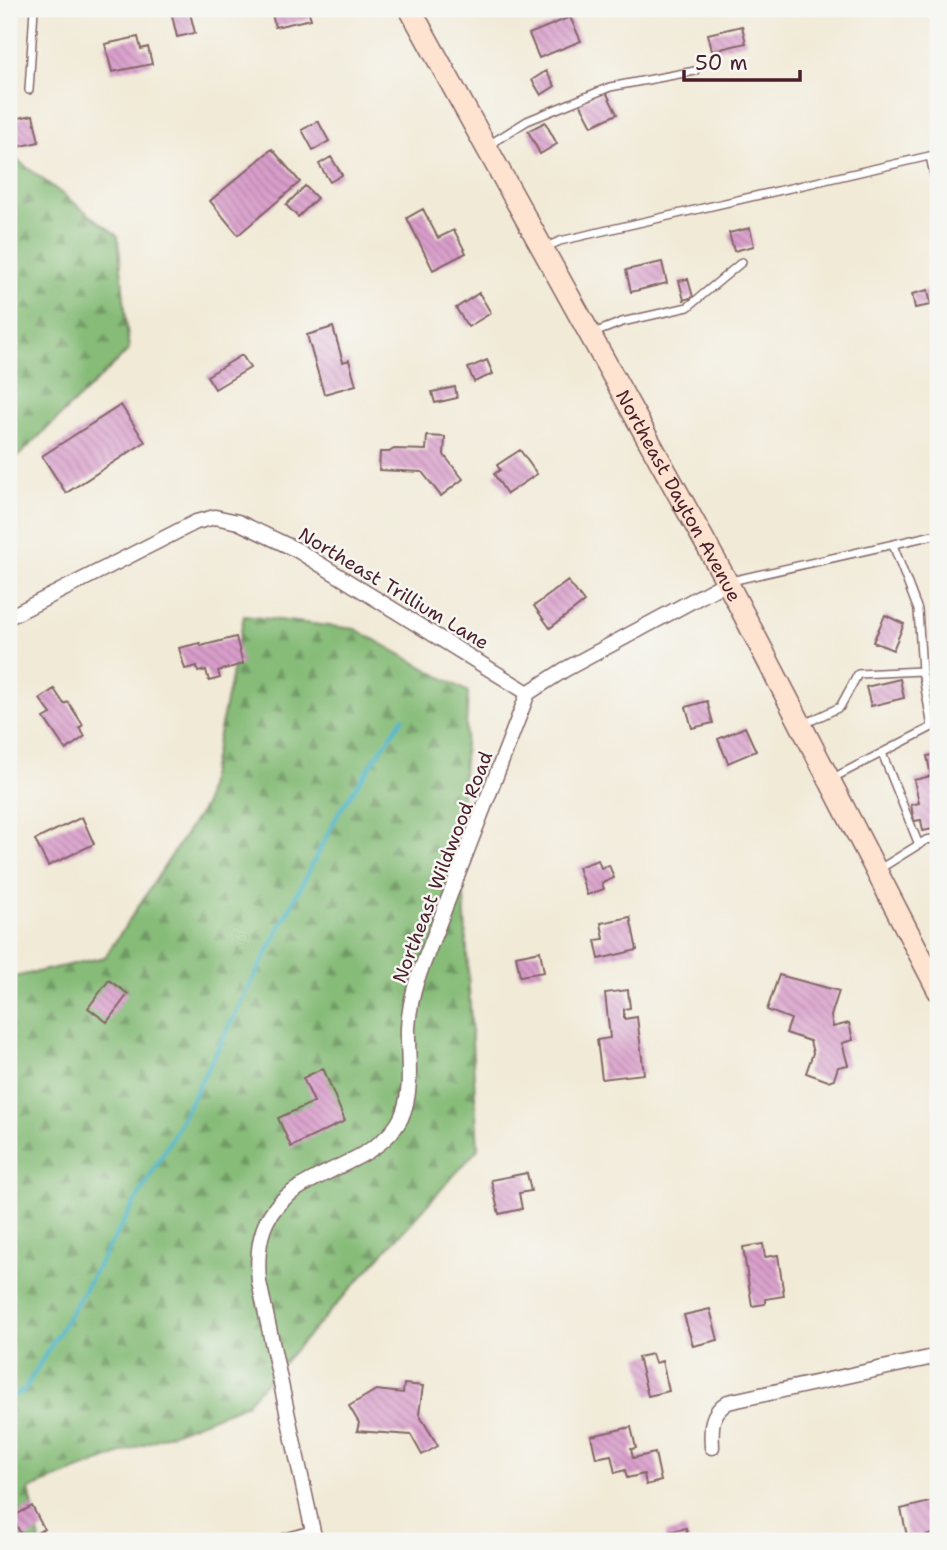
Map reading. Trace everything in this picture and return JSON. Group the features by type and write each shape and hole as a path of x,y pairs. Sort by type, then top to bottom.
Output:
{"street":[{"name":"Northeast Dayton Avenue","path":"410,9 727,582 938,990"},
{"name":"Northeast Trillium Lane","path":"9,617 196,522 215,517 238,522 341,574 528,693"},
{"path":"528,693 564,670 727,582"},
{"name":"Northeast Wildwood Road","path":"314,1537 259,1282 256,1254 261,1228 276,1204 297,1188 374,1149 389,1135 401,1117 409,1087 408,1027 416,980 528,693"},
{"path":"712,1447 712,1420 718,1408 728,1402 938,1356"},
{"path":"285,1541 314,1537"}],"lane":[{"path":"29,90 34,9"},
{"path":"486,146 527,121 610,87 695,71"},
{"path":"542,249 560,241 934,155 938,194"},
{"path":"590,335 622,322 688,307 742,262"},
{"path":"727,582 938,534"},
{"path":"830,780 935,727 922,671 918,610 893,545"},
{"path":"802,726 840,707 858,674 922,671"},
{"path":"882,753 919,845"},
{"path":"877,870 919,845 938,838"}],"green space":[{"path":"9,154 118,236 129,350 9,465"},
{"path":"244,616 355,629 468,692 460,827 478,1149 245,1405 29,1489 40,1541 9,1541 9,978 105,957 204,806"}],"building":[{"path":"189,9 195,33 177,37 171,11"},
{"path":"271,9 308,9 311,19 275,27"},
{"path":"570,17 581,41 539,58 529,34"},
{"path":"742,26 746,43 712,51 708,34"},
{"path":"138,37 141,49 148,47 152,64 112,72 105,44"},
{"path":"546,71 555,86 541,95 532,80"},
{"path":"605,90 617,114 592,126 580,103"},
{"path":"33,115 39,142 9,149 9,120"},
{"path":"318,121 329,141 313,150 302,130"},
{"path":"545,122 557,144 540,154 528,131"},
{"path":"272,149 300,182 238,235 210,201"},
{"path":"331,157 342,175 330,182 319,164"},
{"path":"305,186 317,198 298,217 286,205"},
{"path":"423,209 438,238 454,230 466,253 433,270 407,218"},
{"path":"750,228 754,246 734,251 729,233"},
{"path":"662,262 667,283 631,292 626,270"},
{"path":"688,279 693,297 684,300 679,281"},
{"path":"928,290 931,305 915,308 912,294"},
{"path":"479,293 491,313 468,327 456,308"},
{"path":"333,327 343,362 349,360 356,385 324,394 307,335"},
{"path":"242,355 250,368 215,389 207,376"},
{"path":"487,360 493,374 474,382 468,368"},
{"path":"455,387 457,398 435,403 432,392"},
{"path":"121,405 145,442 66,493 42,456"},
{"path":"427,436 445,437 444,455 463,479 441,496 422,472 379,470 380,452 394,449 426,450"},
{"path":"520,450 537,474 507,494 494,474 500,470 497,465"},
{"path":"568,581 584,602 550,628 534,606"},
{"path":"885,615 904,624 893,650 873,642"},
{"path":"236,637 243,664 218,671 220,678 209,681 206,670 198,672 197,666 185,669 179,648 200,643 201,646"},
{"path":"900,679 904,698 871,706 866,687"},
{"path":"54,689 64,704 68,702 83,725 79,728 85,736 66,750 44,718 51,714 40,699"},
{"path":"707,701 713,723 692,728 686,707"},
{"path":"745,727 756,751 728,763 718,739"},
{"path":"938,754 938,828 923,831 921,820 914,821 911,805 919,803 914,780 931,776 927,756"},
{"path":"82,817 94,844 48,866 35,840"},
{"path":"598,860 601,868 609,865 614,878 602,883 604,889 587,895 578,867"},
{"path":"630,917 637,950 599,959 595,940 604,939 601,923"},
{"path":"540,951 544,972 520,976 516,956"},
{"path":"779,975 839,991 831,1016 833,1027 849,1023 853,1040 842,1043 848,1065 838,1067 834,1079 828,1081 806,1073 813,1053 810,1041 786,1033 791,1019 767,1010"},
{"path":"109,980 128,994 107,1022 88,1008"},
{"path":"628,990 630,1008 624,1009 624,1019 637,1017 644,1074 602,1079 597,1040 610,1038 605,993"},
{"path":"323,1068 345,1121 291,1147 278,1118 314,1102 303,1078"},
{"path":"527,1173 531,1191 519,1193 522,1209 499,1214 491,1180"},
{"path":"763,1244 765,1257 778,1255 784,1296 765,1299 765,1304 752,1306 743,1247"},
{"path":"710,1309 718,1340 693,1346 684,1315"},
{"path":"652,1354 655,1363 662,1361 669,1391 648,1396 638,1357"},
{"path":"404,1384 423,1386 419,1414 438,1446 422,1455 411,1435 357,1431 359,1423 349,1406 376,1390 403,1393"},
{"path":"631,1427 636,1448 631,1449 633,1458 655,1453 661,1481 646,1485 644,1474 627,1478 625,1470 615,1473 611,1455 596,1458 591,1436"},
{"path":"938,1500 938,1533 908,1540 901,1509"},
{"path":"32,1506 44,1529 24,1540 12,1517"},
{"path":"686,1528 689,1541 666,1541 665,1533"}],"waterway":[{"path":"9,1398 24,1390 76,1304 172,1138 339,812 403,718"}]}
